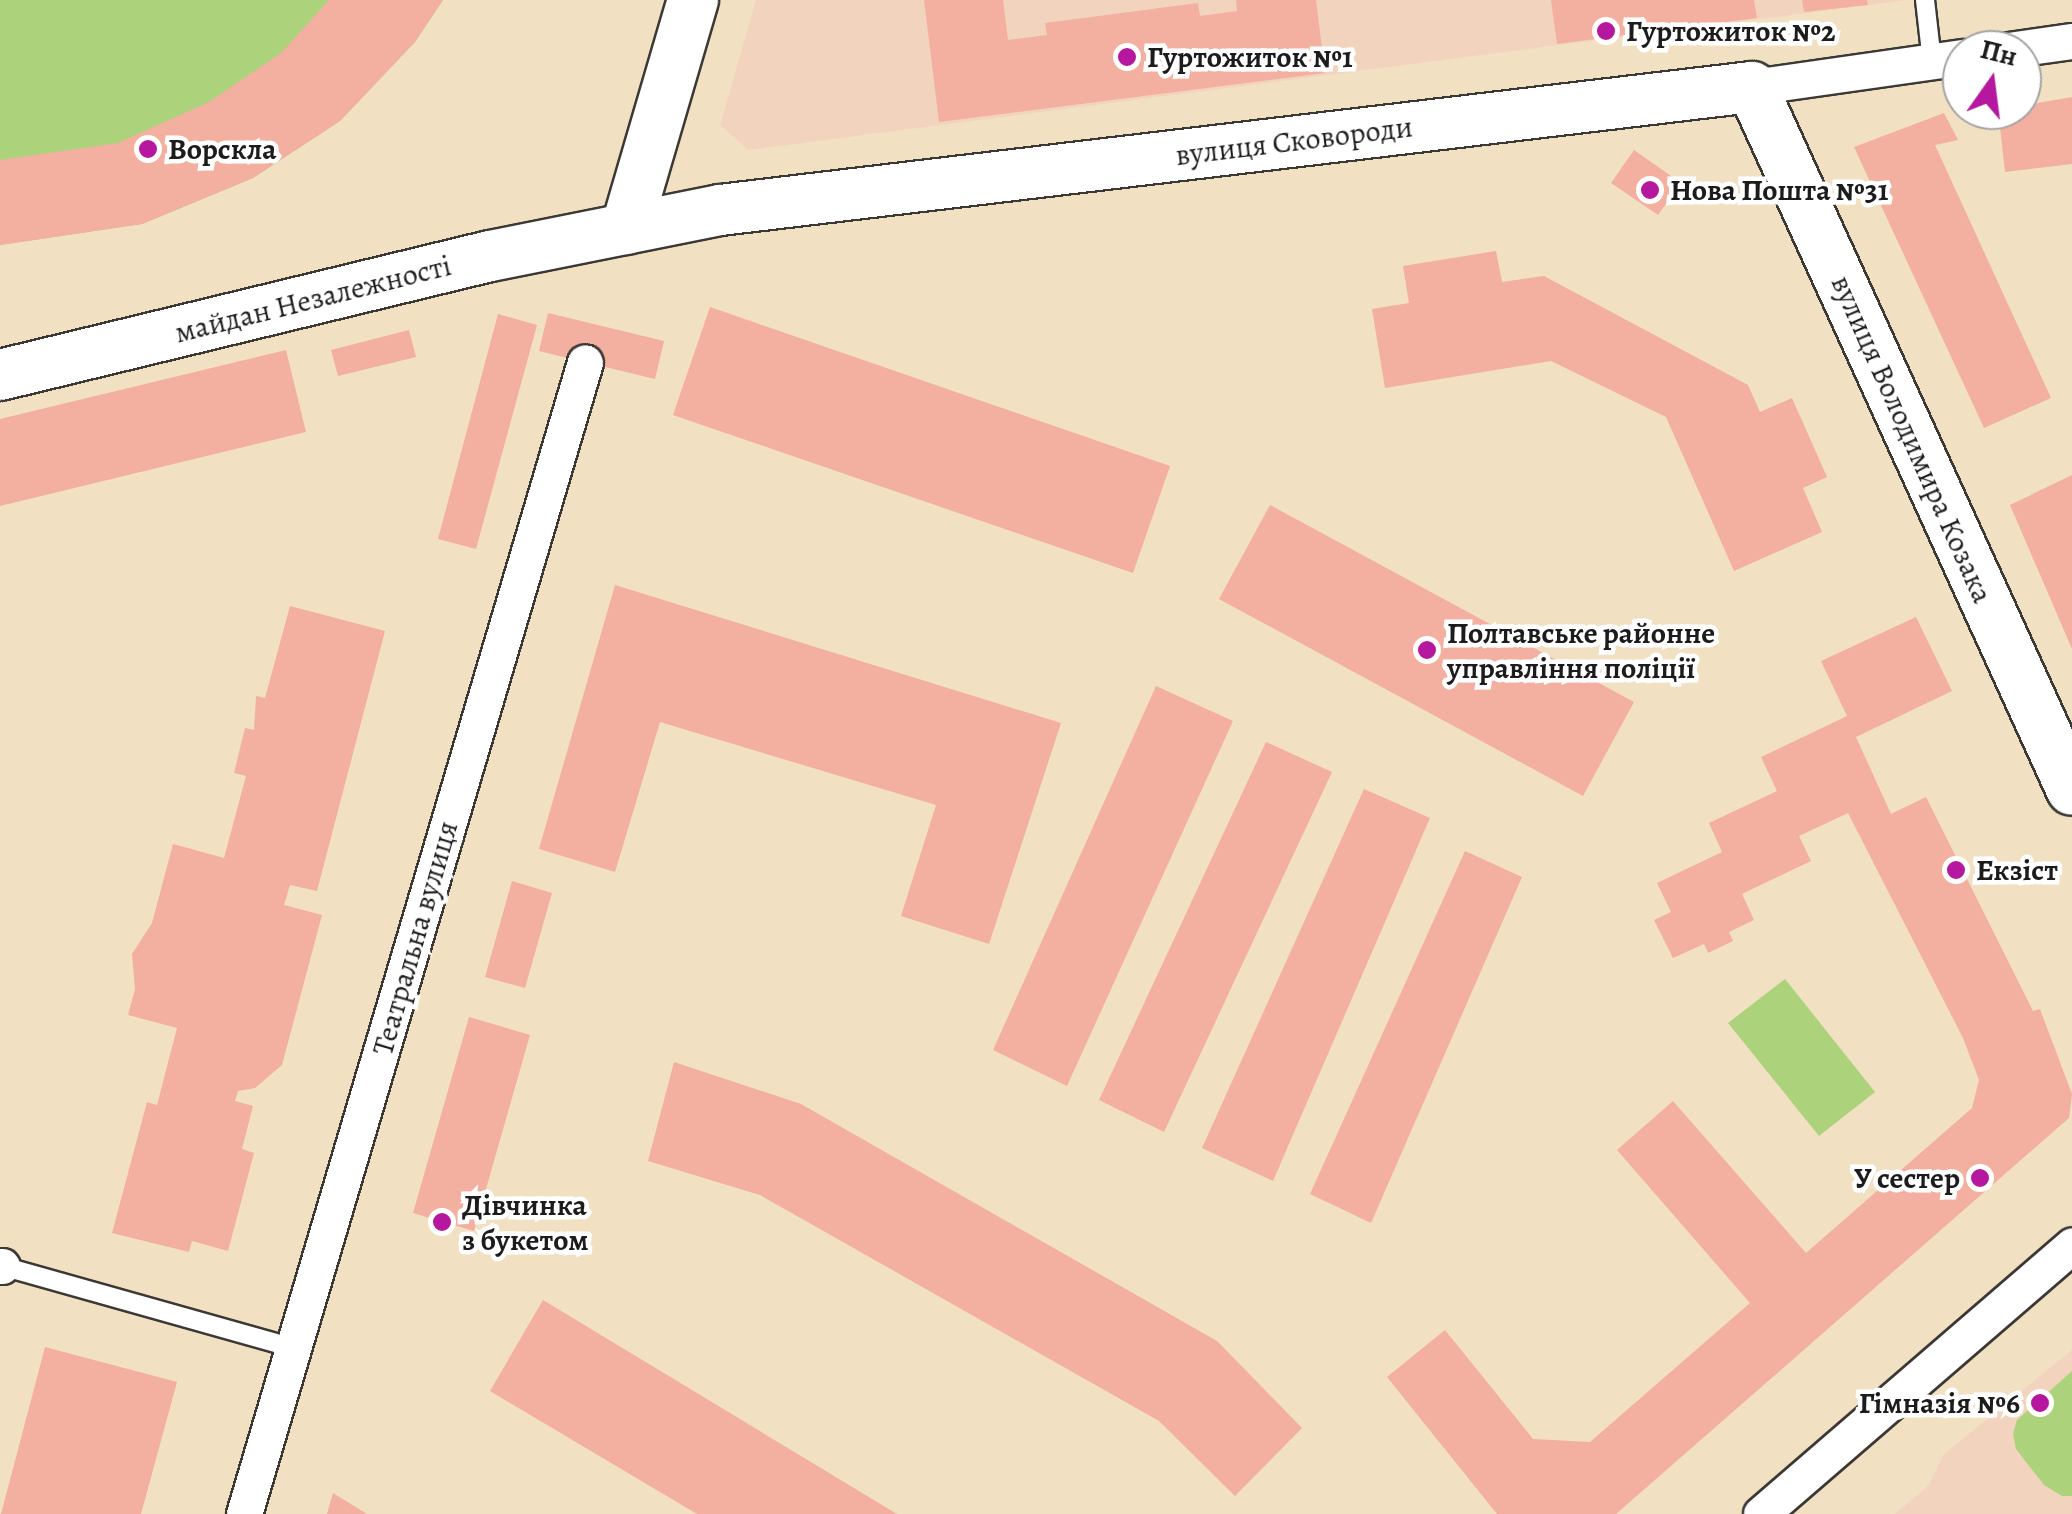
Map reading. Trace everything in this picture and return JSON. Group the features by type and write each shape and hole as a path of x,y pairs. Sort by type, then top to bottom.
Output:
{"main road":[{"path":"626,228 693,0"},
{"name":"вулиця Сковороди","path":"626,228 735,208 1752,88"},
{"name":"вулиця Володимира Козака","path":"1752,88 2072,790"},
{"name":"майдан Незалежності","path":"0,374 626,228"}],"street":[{"path":"2042,45 2072,41"},
{"name":"вулиця Сковороди","path":"1752,88 1942,60"},
{"name":"Театральна вулиця","path":"244,1514 586,362"},
{"path":"1761,1514 2072,1246"}],"lane":[{"path":"1924,0 1942,46"},
{"path":"1,1266 294,1348"}],"shaded area":[{"path":"756,0 1907,0 748,150 720,125"},
{"name":"Гімназія №6","path":"2072,1350 2072,1514 1895,1514 1929,1485 1943,1455"}],"green space":[{"name":"Ворскла","path":"0,0 443,0 415,42 340,121 253,178 142,224 0,245"},
{"path":"1785,979 1875,1092 1819,1136 1728,1023"},
{"path":"2072,1371 2072,1496 2062,1496 2044,1485 2016,1449 2013,1434 2017,1420"}],"building":[{"path":"329,0 443,0 415,42 340,121 253,178 142,224 0,245 0,160 118,143 209,102 281,53"},
{"name":"Гуртожиток №1","path":"924,0 1003,0 1008,40 1047,35 1045,23 1198,3 1200,16 1237,11 1236,0 1316,0 1325,73 939,122"},
{"name":"Гуртожиток №2","path":"1551,0 1754,0 1757,18 1557,44"},
{"path":"1802,0 1867,0 1868,5 1804,12"},
{"path":"2072,97 2072,164 2005,172 2000,130 2042,130 2042,102"},
{"path":"1942,114 1942,130 1953,130 1958,140 1935,145 2051,398 1984,428 1854,147"},
{"path":"1634,150 1681,183 1658,215 1611,183"},
{"path":"1496,251 1502,282 1544,276 1748,385 1760,412 1792,398 1827,477 1803,488 1822,532 1734,571 1666,417 1551,361 1385,388 1372,309 1409,303 1403,266"},
{"path":"710,307 1170,466 1133,573 673,415"},
{"path":"548,313 664,341 655,379 539,351"},
{"path":"498,314 537,325 476,549 438,539"},
{"path":"409,330 416,357 338,376 331,350"},
{"path":"286,350 306,432 0,506 0,419"},
{"path":"2072,475 2072,649 2010,505"},
{"name":"Полтавське районне управління поліції","path":"1270,505 1634,702 1583,796 1219,599"},
{"path":"615,585 1061,723 989,944 901,916 936,805 660,722 615,872 539,849"},
{"path":"290,606 385,631 317,891 290,885 284,905 322,915 282,1065 255,1088 238,1091 235,1101 253,1106 242,1149 254,1153 228,1251 192,1241 189,1252 112,1233 147,1102 157,1105 177,1028 128,1015 135,989 132,954 152,923 173,844 224,858 246,776 234,773 245,728 254,730 256,696 265,698"},
{"path":"1916,617 1952,691 1856,737 1891,814 1926,797 2033,1011 2040,1009 2072,1094 2069,1118 1616,1514 1497,1514 1387,1377 1445,1330 1533,1439 1590,1442 1750,1303 1617,1150 1673,1101 1806,1253 1972,1108 1979,1080 1963,1038 1848,813 1799,836 1811,861 1742,894 1754,920 1729,932 1733,941 1708,953 1704,944 1673,958 1654,920 1671,912 1657,883 1722,852 1709,823 1777,791 1761,757 1847,716 1821,661"},
{"path":"1156,686 1233,721 1067,1086 993,1050"},
{"path":"1266,742 1332,772 1164,1132 1099,1100"},
{"path":"1364,789 1430,818 1273,1181 1202,1148"},
{"path":"1465,851 1522,877 1371,1223 1310,1194"},
{"path":"512,881 552,893 525,988 485,977"},
{"path":"469,1017 530,1035 474,1231 413,1213"},
{"path":"674,1062 801,1104 1217,1341 1302,1428 1235,1496 1159,1421 760,1195 648,1161"},
{"path":"543,1300 897,1514 697,1514 490,1391"},
{"path":"45,1347 177,1382 141,1514 1,1514"},
{"path":"333,1493 367,1514 327,1514"}],"place":[{"name":"Гуртожиток №2","path":"1606,31"},
{"name":"Гуртожиток №1","path":"1127,57"},
{"name":"Ворскла","path":"148,149"},
{"name":"Нова Пошта №31","path":"1650,190"},
{"name":"Полтавське районне управління поліції","path":"1427,650"},
{"name":"Екзіст","path":"1956,870"},
{"name":"У сестер","path":"1980,1178"},
{"name":"Дівчинка з букетом","path":"442,1222"},
{"name":"Гімназія №6","path":"2040,1403"}]}
